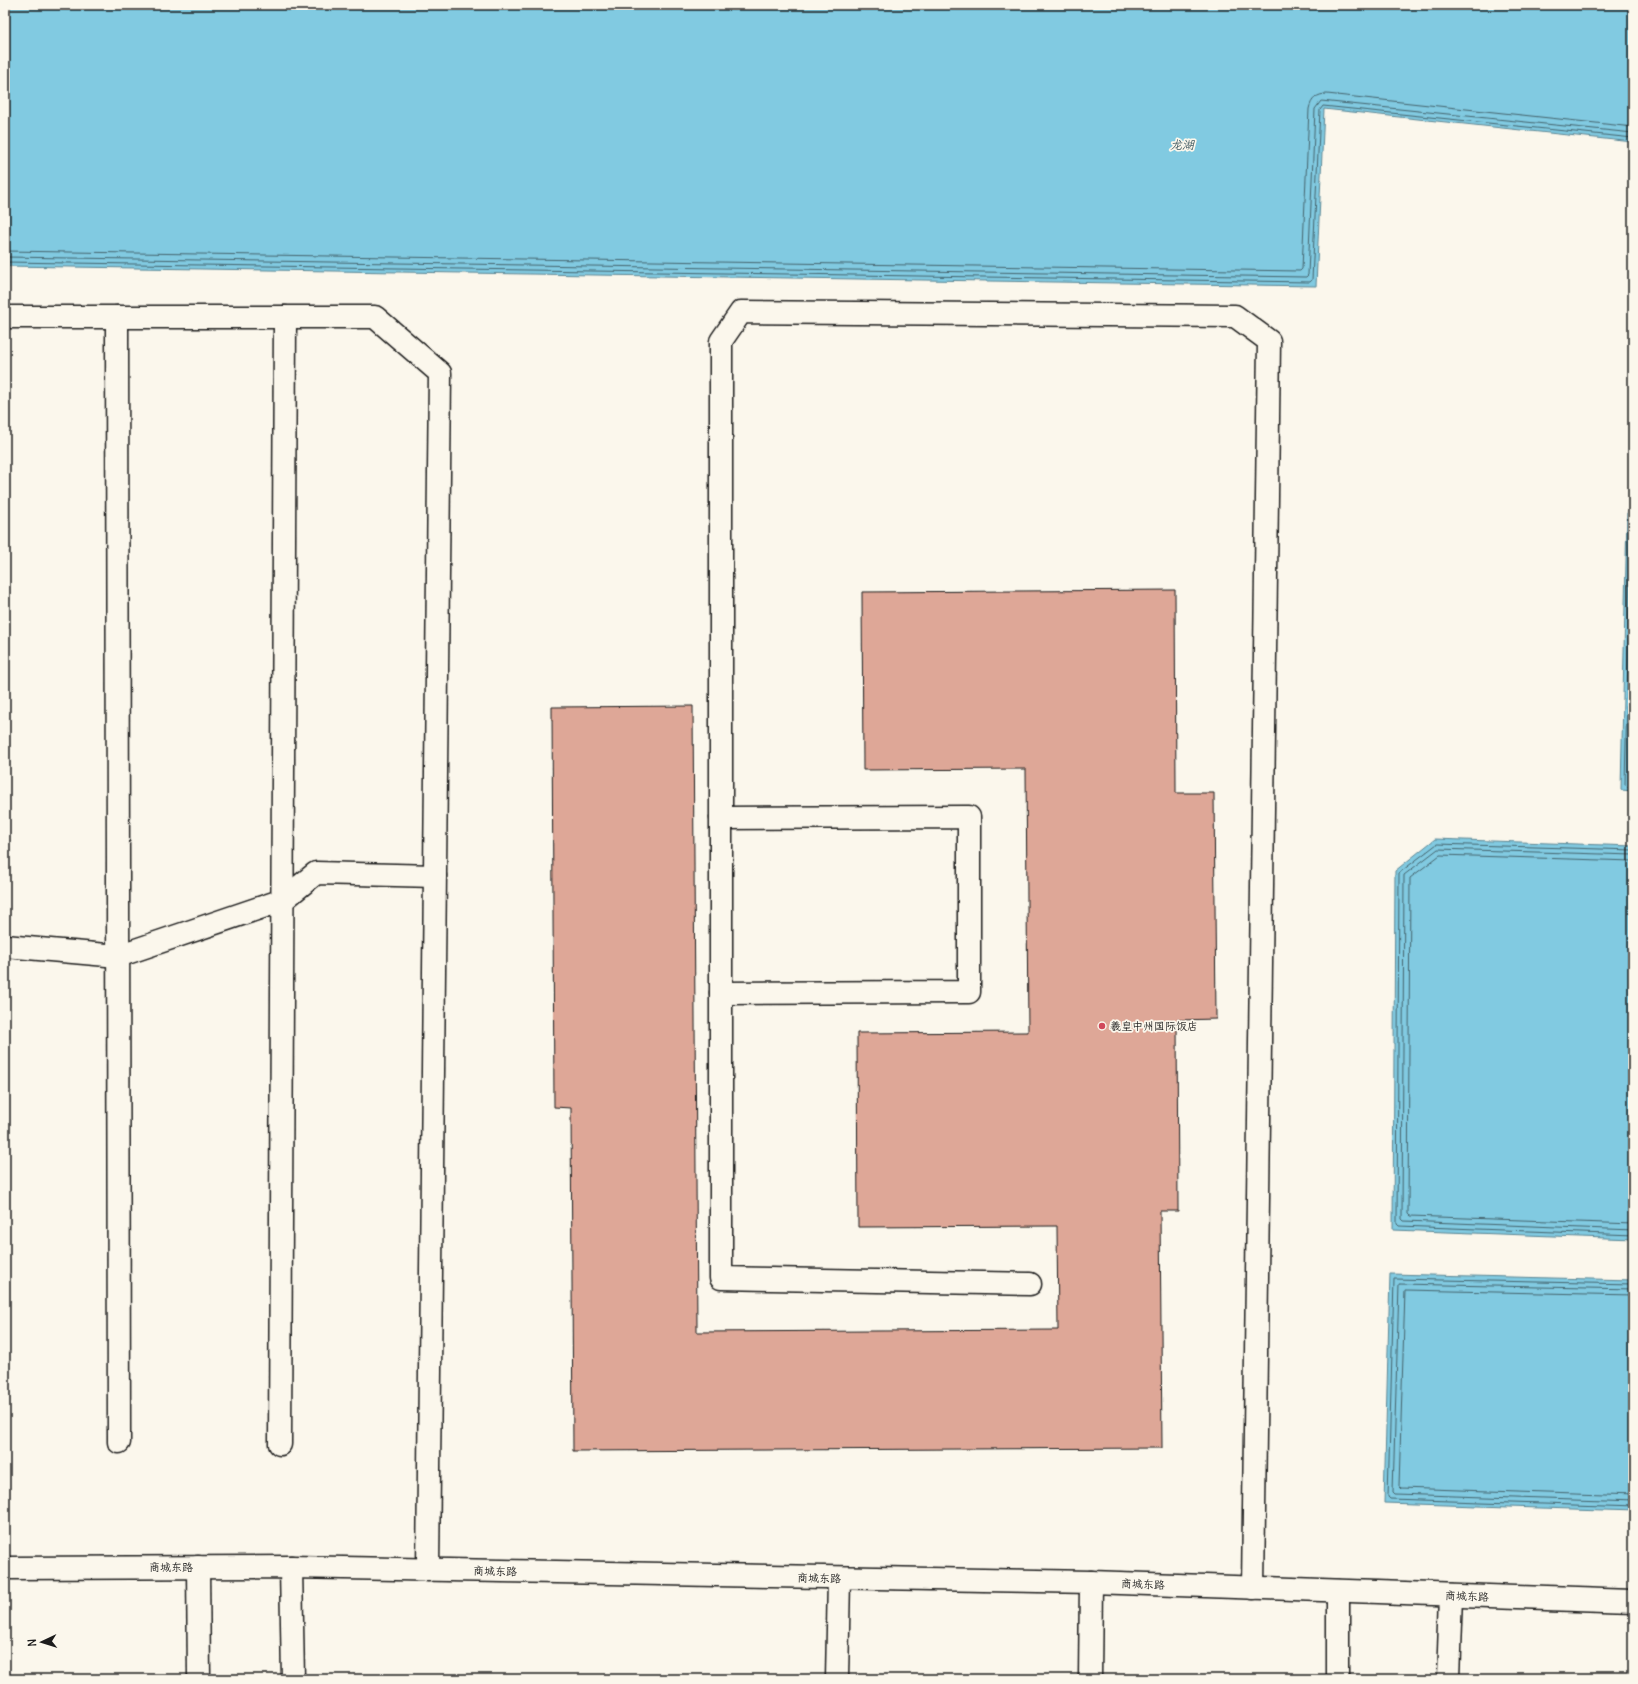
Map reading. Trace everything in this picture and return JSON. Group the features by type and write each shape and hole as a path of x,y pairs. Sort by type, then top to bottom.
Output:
{"street":[{"path":"1030,1284 721,1278 721,341 741,312 1235,316 1270,341 1253,1588"},
{"path":"117,317 119,1442"},
{"path":"280,1444 285,317"},
{"path":"5,318 375,317 440,373 428,1570"},
{"path":"720,993 969,992 969,817 721,818"},
{"path":"5,946 118,956 283,900 316,873 435,876"},
{"path":"198,1567 199,1679"},
{"path":"290,1567 292,1679"},
{"name":"商城东路","path":"5,1568 290,1567 1091,1582 1633,1601"},
{"path":"837,1679 839,1578"},
{"path":"1090,1679 1091,1582"},
{"path":"1338,1591 1338,1679"},
{"path":"1448,1679 1451,1595"}],"water":[{"name":"龙湖","path":"5,5 1633,5 1633,142 1324,109 1316,286 5,266"},
{"path":"1627,513 1633,513 1633,791 1621,790"},
{"path":"1435,839 1633,846 1633,1239 1393,1230 1395,871"},
{"path":"1390,1274 1633,1280 1633,1511 1384,1503"}],"building":[{"name":"羲皇中州国际饭店","path":"1175,590 1176,793 1214,793 1216,1019 1177,1020 1178,1211 1160,1211 1162,1448 573,1451 571,1108 554,1107 552,707 693,706 697,1332 1058,1330 1057,1226 858,1227 857,1033 1028,1032 1026,769 863,770 862,592"}],"place":[{"name":"羲皇中州国际饭店","path":"1102,1026"}]}
